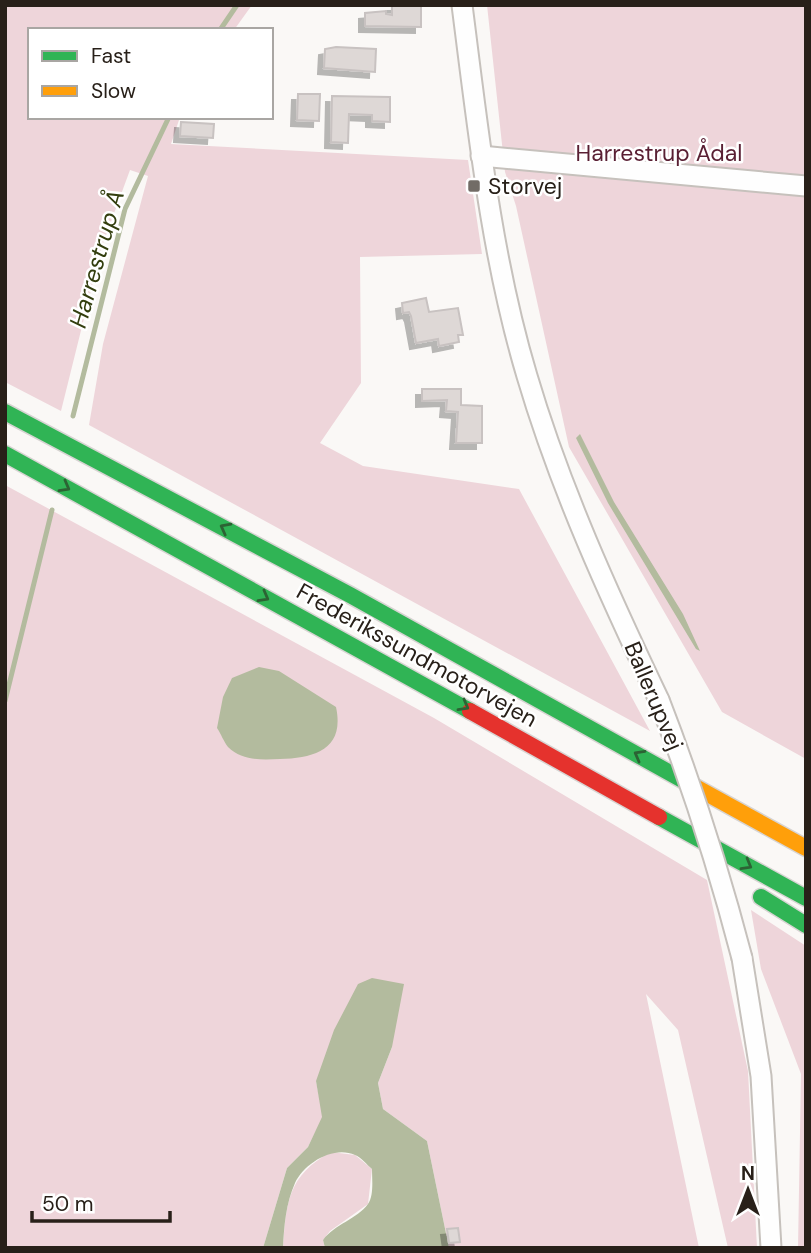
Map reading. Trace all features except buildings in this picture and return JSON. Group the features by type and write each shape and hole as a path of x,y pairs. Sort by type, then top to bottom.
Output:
{"highway":[{"name":"Frederikssundmotorvejen","path":"5,412 350,595 806,848"},
{"name":"Frederikssundmotorvejen","path":"5,454 603,783 806,898"},
{"path":"603,783 694,855 806,925"}],"street":[{"name":"Ballerupvej","path":"462,5 481,156 503,281 533,395 556,464 608,594 659,700 715,858 742,958 761,1076 771,1248"},
{"path":"481,156 806,186"}],"green space":[{"path":"5,5 252,5 235,28 28,28 28,119 179,119 171,144 468,160 482,254 360,257 361,383 320,443 363,466 519,489 650,731 89,425 103,344 148,176 130,170 102,246 61,411 5,382"},
{"name":"Harrestrup Ådal","path":"487,5 806,5 806,759 722,712 569,447 516,206 505,172"},
{"path":"5,485 434,718 707,880 748,1071 757,1248 728,1248 678,1030 646,994 699,1248 449,1248 427,1141 383,1109 378,1083 392,1047 316,1081 323,1117 308,1147 287,1168 263,1248 5,1248"},
{"path":"751,910 806,946 806,1248 798,1248 801,1074 761,969"},
{"path":"331,1152 355,1155 372,1169 368,1204 330,1231 323,1240 325,1248 283,1248 292,1192 306,1170"}],"shaded area":[{"path":"580,434 614,502 683,614 700,651 696,649 608,503 576,438"},
{"path":"259,667 279,671 336,707 338,721 331,742 305,756 266,760 239,755 228,747 217,728 223,697 232,678"},
{"path":"372,978 404,984 392,1047 378,1083 383,1109 427,1141 449,1248 325,1248 323,1240 358,1214 370,1201 372,1192 372,1169 357,1156 338,1152 320,1158 299,1176 288,1207 283,1248 263,1248 287,1168 308,1147 322,1117 316,1081 334,1030 358,984"}],"waterway":[{"name":"Harrestrup Å","path":"221,28 237,5"},
{"name":"Harrestrup Å","path":"73,416 125,209 168,119"},
{"name":"Harrestrup Å","path":"5,701 52,510"}],"traffic: fast":[{"path":"5,412 350,595 688,783"},
{"path":"5,454 470,711"},
{"path":"659,817 806,898"},
{"path":"761,897 806,925"}],"traffic: slow":[{"path":"688,783 806,848"}],"traffic: jam":[{"path":"470,711 659,817"}],"place":[{"name":"Storvej","path":"474,186"}]}
